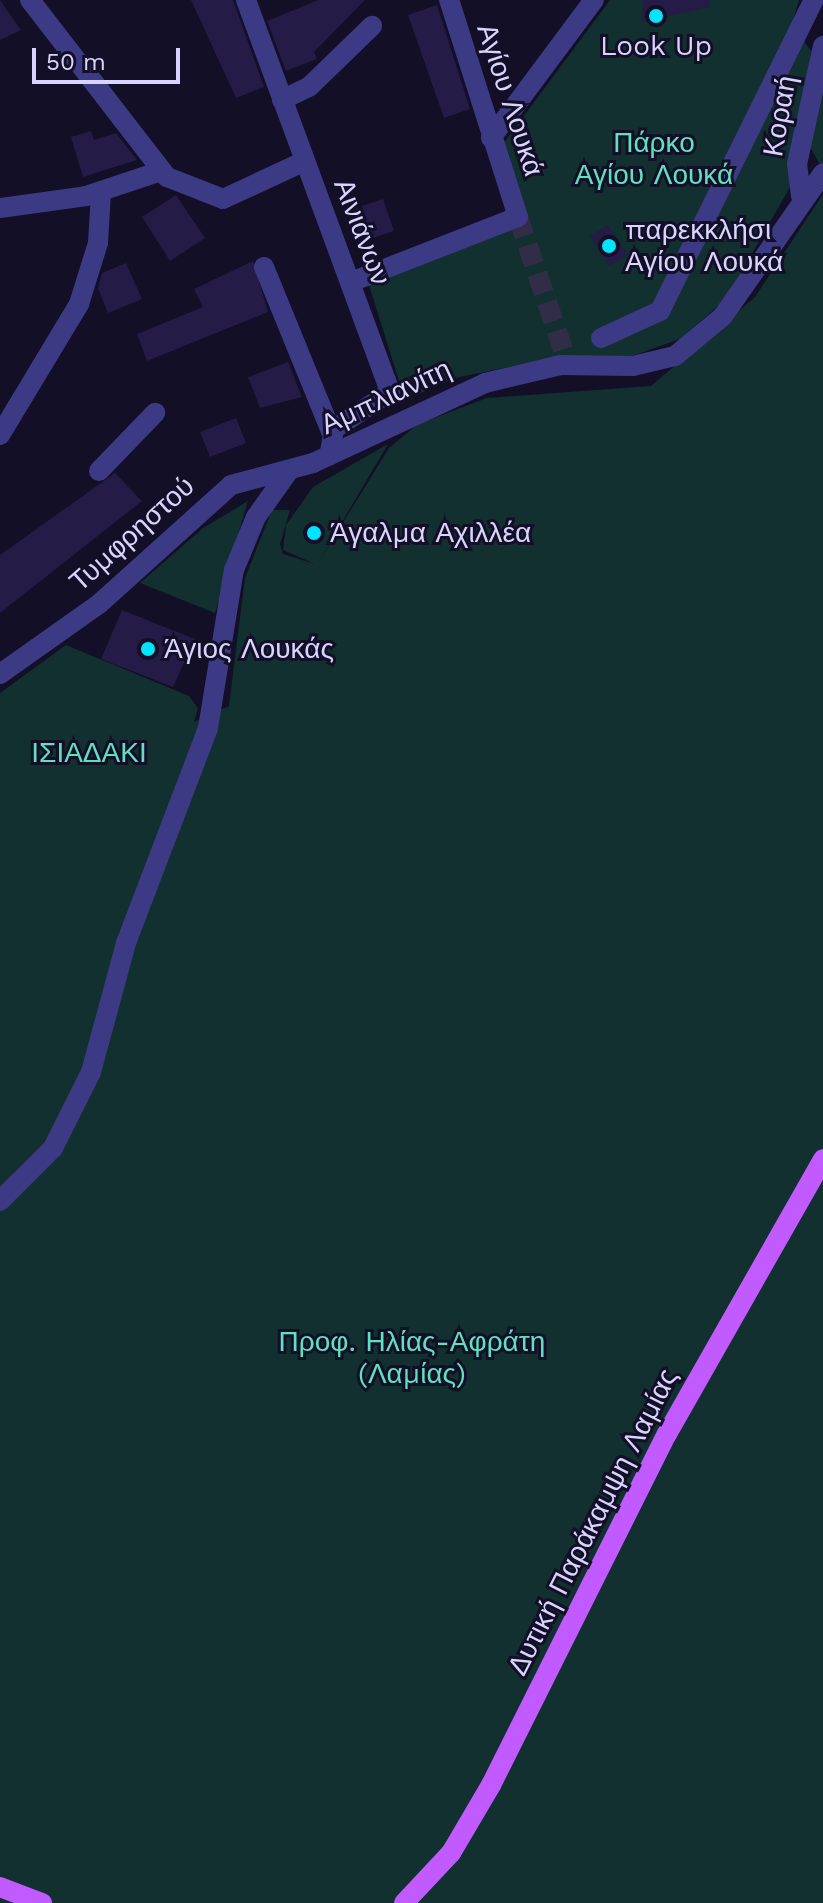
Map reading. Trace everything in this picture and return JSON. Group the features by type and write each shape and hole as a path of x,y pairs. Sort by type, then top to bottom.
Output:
{"main road":[{"name":"Δυτική Παράκαμψη Λαμίας","path":"404,1903 435,1873 478,1807 667,1434 823,1159"},
{"path":"0,1887 42,1903"}],"street":[{"path":"30,0 158,172 223,199 305,161"},
{"name":"Αινιάνων","path":"246,0 390,392 331,431"},
{"name":"Αγίου Λουκά","path":"351,282 518,217 449,0"},
{"path":"491,138 594,0"},
{"path":"601,338 660,311 814,0"},
{"path":"282,100 309,87 372,26"},
{"name":"Κοραή","path":"801,196 797,164 823,46"},
{"path":"0,208 101,193 158,172"},
{"name":"Αμπλιανίτη","path":"321,459 485,383 561,365 633,366 675,356 723,316 801,196 823,173"},
{"path":"0,435 79,304 98,243 101,193"},
{"path":"264,267 331,431 321,459"},
{"path":"99,471 155,413"},
{"name":"Τυμφρηστού","path":"0,674 99,604 198,508 231,485 288,472 321,459"},
{"path":"0,1201 53,1148 91,1072 126,943 208,728 234,570 256,517 288,472"}],"green space":[{"name":"Πάρκο Αγίου Λουκά","path":"610,0 799,0 792,24 811,51 790,187 727,298 680,339 632,356 557,357 455,378 405,400 368,282 529,220 503,144"},
{"path":"823,87 823,170 809,145"},
{"name":"Προφ. Ηλίας-Αφράτη (Λαμίας)","path":"823,194 823,1903 0,1903 0,693 66,645 189,696 198,708 194,722 229,706 245,578 272,510 290,510 280,544 283,554 315,564 283,550 286,525 313,487 388,444 318,563 389,448 418,424 487,398 651,386 755,297"},
{"path":"248,501 215,613 140,583 203,528"}],"building":[{"path":"0,0 21,30 0,40"},
{"path":"191,0 233,0 264,87 236,98"},
{"path":"318,0 365,0 314,52 317,59 286,71 267,21"},
{"name":"Look Up","path":"643,0 710,0 710,7 642,22"},
{"path":"437,5 470,109 444,118 408,15"},
{"path":"91,131 94,140 116,133 137,160 83,177 71,137"},
{"path":"176,195 205,238 170,261 142,217"},
{"path":"383,199 394,231 358,243 347,211"},
{"name":"παρεκκλήσι Αγίου Λουκά","path":"608,225 628,255 609,266 590,236"},
{"path":"253,261 268,312 147,361 137,334 203,307 194,289"},
{"path":"126,263 142,299 108,313 98,288 102,273"},
{"path":"288,362 302,397 260,408 248,377"},
{"path":"236,418 246,443 210,457 200,432"},
{"path":"115,473 142,501 0,613 0,555"},
{"name":"Άγιος Λουκάς","path":"122,610 195,639 173,687 101,659"}],"tunnel":[{"path":"518,217 568,364"}],"place":[{"name":"Look Up","path":"656,16"},
{"name":"παρεκκλήσι Αγίου Λουκά","path":"609,246"},
{"name":"Άγαλμα Αχιλλέα","path":"314,533"},
{"name":"Άγιος Λουκάς","path":"148,649"}],"park label":[{"name":"ΙΣΙΑΔΑΚΙ","path":"89,753"}]}
